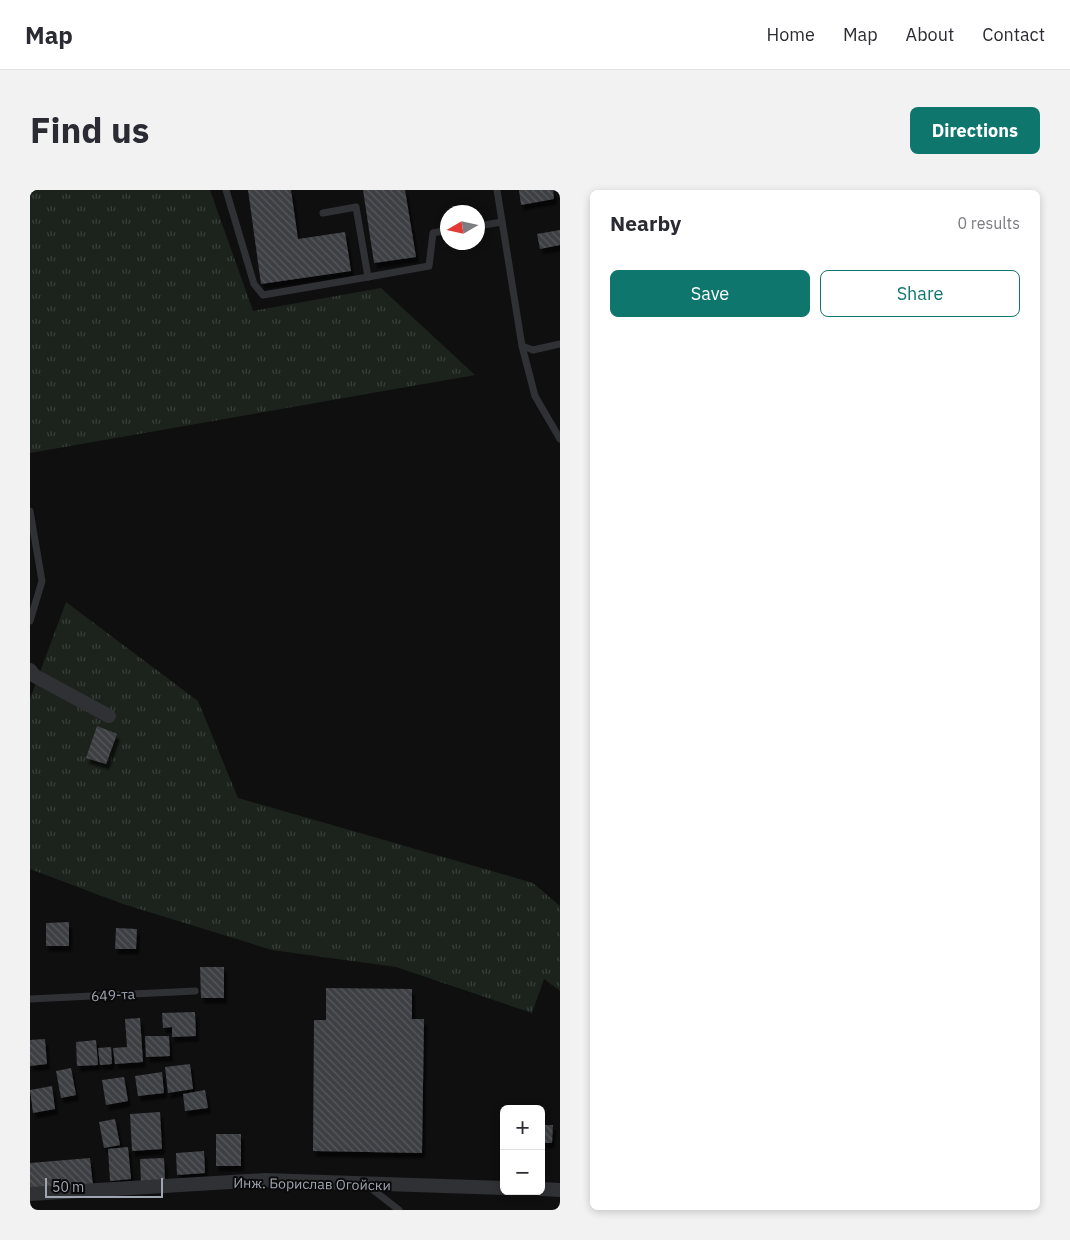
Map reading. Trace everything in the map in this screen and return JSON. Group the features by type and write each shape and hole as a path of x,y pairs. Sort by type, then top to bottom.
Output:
{"street":[{"path":"30,670 35,676 109,716"},
{"name":"Инж. Борислав Огойски","path":"30,1194 265,1180 500,1188"},
{"path":"545,1189 560,1190"}],"lane":[{"path":"226,190 254,284 263,295 430,266 433,232 440,231"},
{"path":"497,190 522,346 535,396 560,439"},
{"path":"323,213 356,207 368,277"},
{"path":"485,225 502,222"},
{"path":"522,346 533,350 560,344"},
{"path":"30,511 42,581 30,621"},
{"name":"649-та","path":"30,999 195,991"},
{"path":"365,1184 399,1210"}],"green space":[{"path":"30,190 210,190 253,311 381,288 475,375 30,453"},
{"path":"66,602 198,701 238,798 533,883 560,906 560,991 544,979 532,1013 396,967 272,950 123,904 30,869 30,699"}],"building":[{"path":"248,190 291,190 298,239 345,232 351,271 261,284"},
{"path":"363,190 405,190 416,257 374,263"},
{"path":"519,190 553,190 554,199 521,205"},
{"path":"560,230 560,245 540,249 537,234"},
{"path":"97,726 117,734 106,764 86,758"},
{"path":"69,922 69,946 46,946 46,923"},
{"path":"116,928 137,929 136,949 115,949"},
{"path":"200,967 224,967 224,998 201,998"},
{"path":"326,988 412,989 412,1019 424,1019 422,1153 313,1151 314,1020 326,1020"},
{"path":"195,1012 196,1036 172,1037 172,1027 163,1028 162,1013"},
{"path":"140,1018 143,1062 115,1064 113,1048 127,1047 125,1019"},
{"path":"145,1036 169,1036 170,1056 146,1057"},
{"path":"45,1039 47,1064 30,1066 30,1040"},
{"path":"96,1040 98,1065 77,1066 76,1042"},
{"path":"111,1047 112,1064 100,1065 98,1048"},
{"path":"190,1064 193,1089 168,1093 165,1067"},
{"path":"71,1068 76,1095 61,1098 56,1071"},
{"path":"162,1072 164,1093 138,1096 135,1076"},
{"path":"124,1077 128,1101 106,1105 102,1080"},
{"path":"52,1086 55,1109 33,1113 30,1090"},
{"path":"205,1090 208,1108 185,1111 183,1094"},
{"path":"160,1112 162,1149 132,1151 130,1114"},
{"path":"115,1119 120,1145 104,1148 99,1122"},
{"path":"545,1125 553,1125 552,1143 545,1143"},
{"path":"216,1134 241,1134 241,1166 216,1166"},
{"path":"128,1147 131,1179 110,1181 108,1149"},
{"path":"204,1151 205,1173 177,1175 176,1153"},
{"path":"90,1158 93,1186 30,1192 30,1163"},
{"path":"164,1158 165,1181 141,1183 140,1159"}]}
